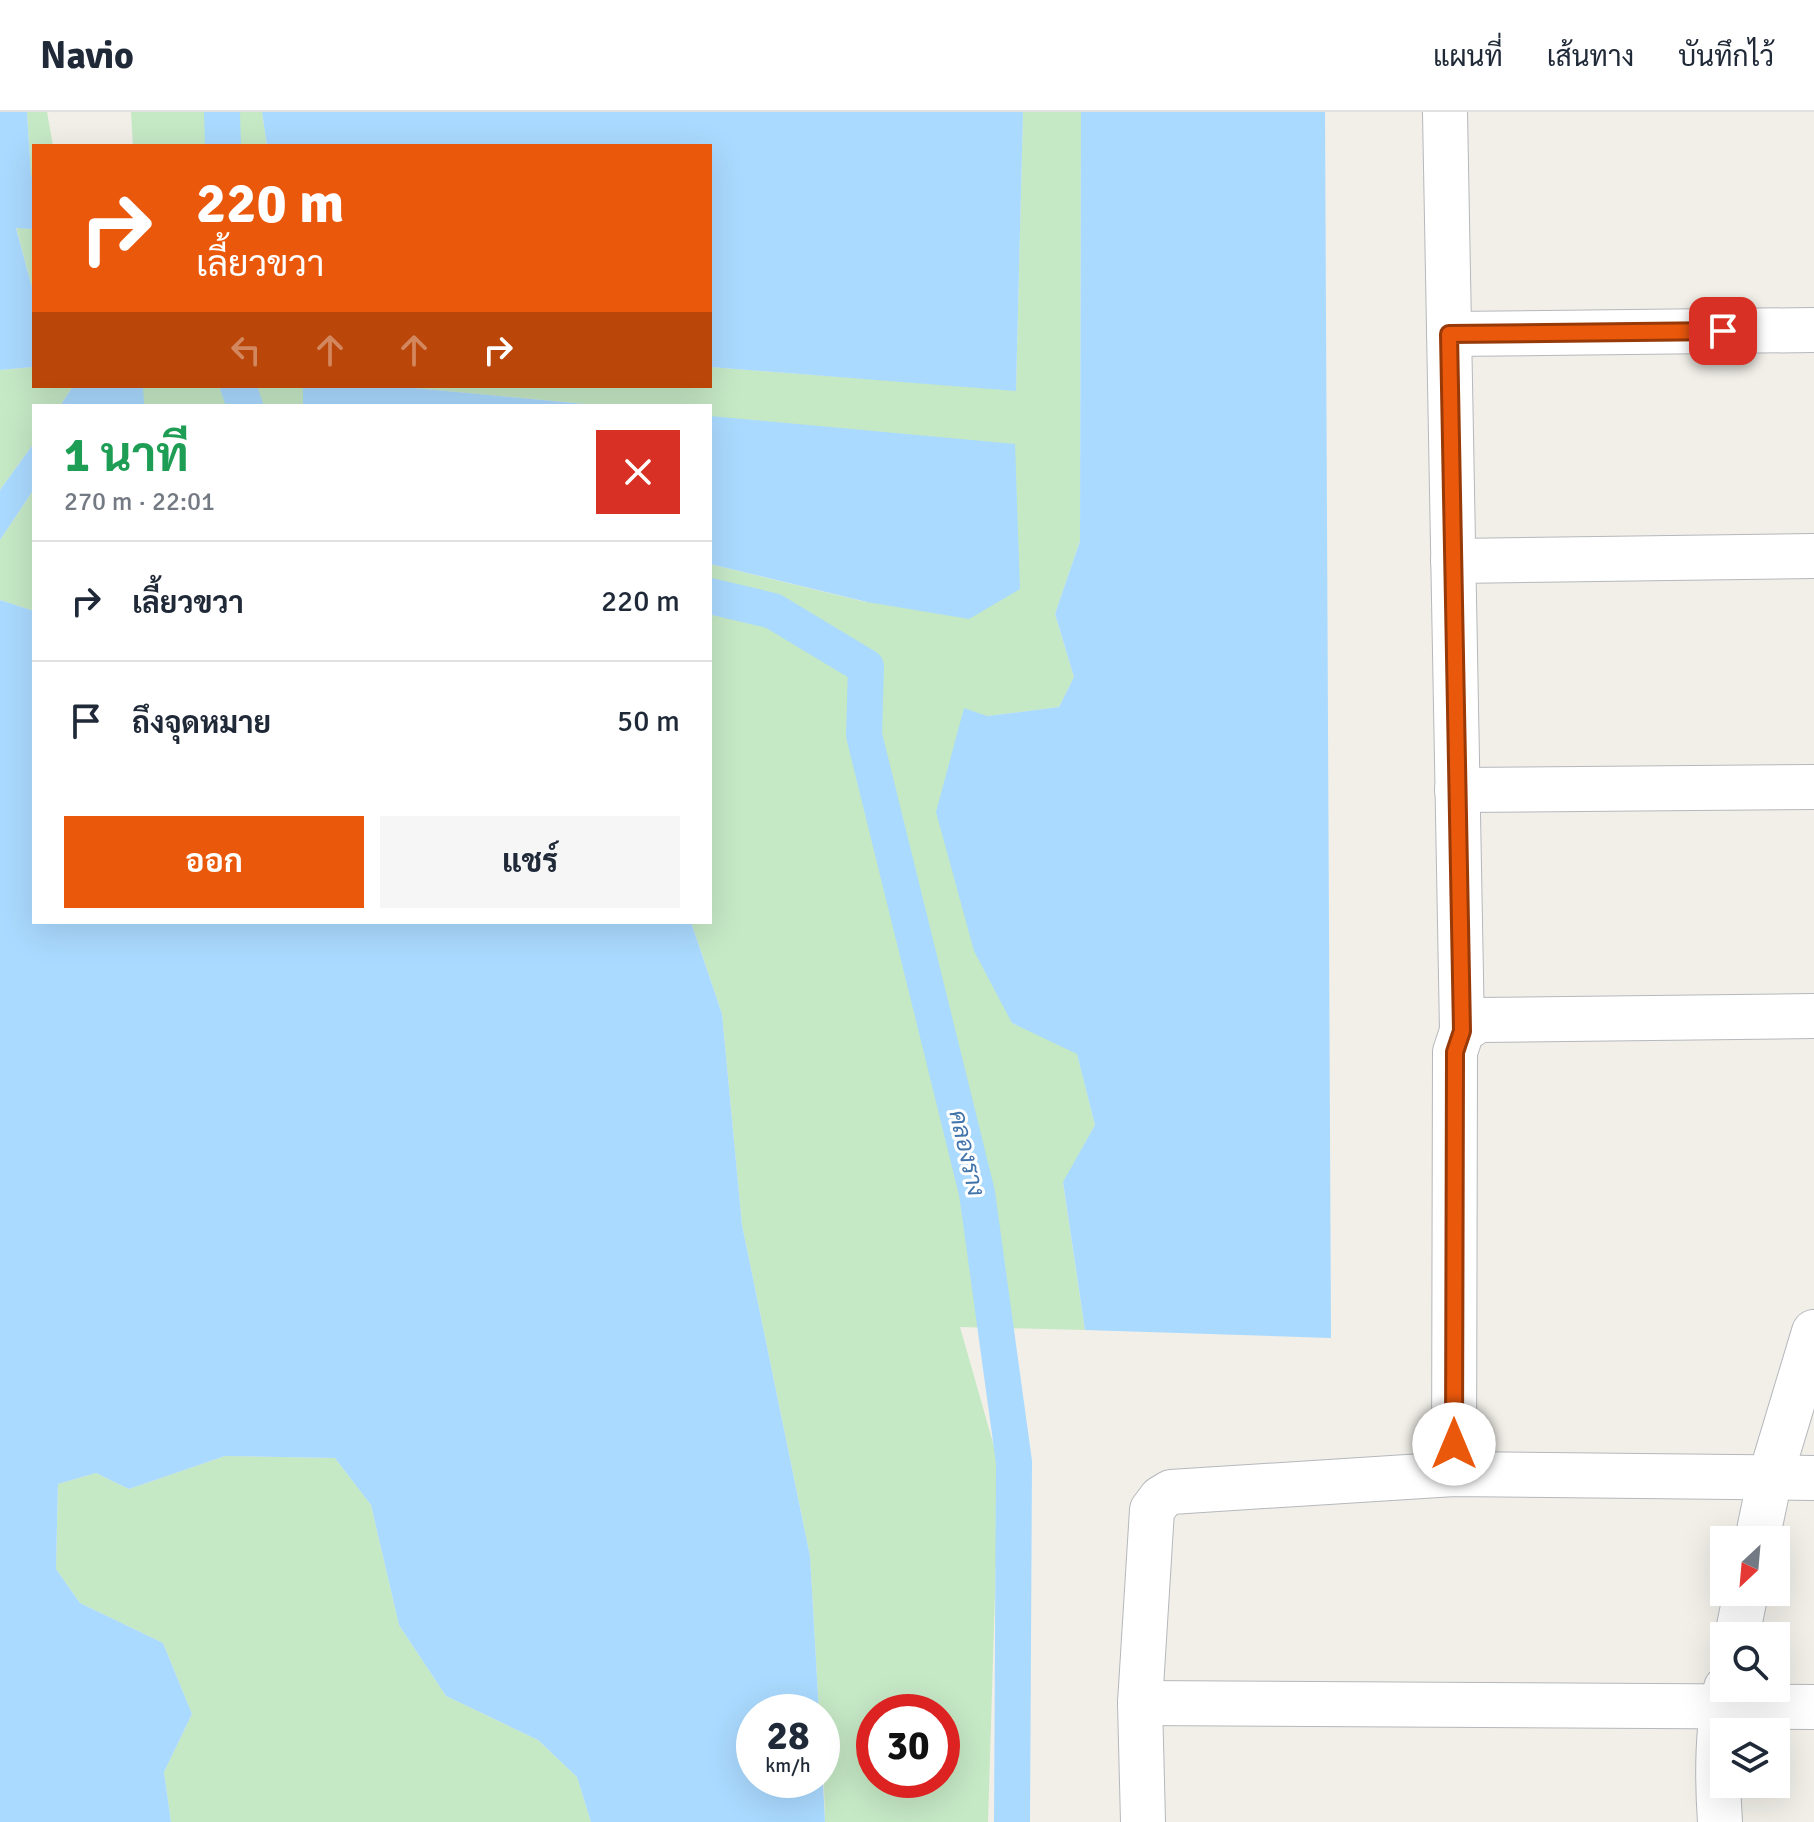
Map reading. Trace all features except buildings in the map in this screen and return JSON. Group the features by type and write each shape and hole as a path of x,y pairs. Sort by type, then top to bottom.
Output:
{"street":[{"path":"1445,112 1462,1031 1455,1052 1454,1474"},
{"path":"1449,334 1814,330"},
{"path":"1453,561 1814,556"},
{"path":"1457,790 1814,787"},
{"path":"1462,1031 1479,1020 1814,1016"},
{"path":"1760,1526 1770,1478 1814,1332"},
{"path":"1143,1822 1140,1703 1152,1510 1161,1498 1171,1492 1454,1474 1814,1478"},
{"path":"1140,1703 1710,1697"},
{"path":"1717,1814 1724,1702"},
{"path":"1769,1702 1814,1707"}],"green space":[{"path":"27,112 47,112 53,144 32,144 31,176"},
{"path":"131,112 262,112 267,144 133,144"},
{"path":"1023,112 1081,112 1080,541 1055,614 1074,677 1059,707 987,716 1012,1023 1077,1053 1095,1125 1063,1183 1085,1330 960,1327 999,1464 988,1822 825,1822 824,1798 840,1798 840,1694 818,1694 810,1556 742,1225 722,1014 692,924 712,924 712,564 866,602 712,418 712,404 585,404 414,388 712,388 712,367 1016,390"},
{"path":"16,227 32,229 32,287"},
{"path":"32,367 32,388 72,388 61,404 32,404 32,446 0,490 0,370"},
{"path":"143,388 303,388 303,404 143,404"},
{"path":"32,492 32,610 0,600 0,540"},
{"path":"225,1456 335,1458 371,1505 399,1625 446,1696 538,1740 577,1777 591,1822 171,1822 164,1772 192,1714 163,1643 80,1603 56,1569 58,1484 96,1473 129,1489"}],"water":[{"path":"0,112 27,112 32,229 16,228 32,288 32,367 0,370"},
{"path":"262,112 1023,112 1016,391 712,367 712,144 267,144"},
{"path":"1081,112 1325,112 1331,1338 1085,1330 1063,1182 1095,1125 1077,1054 1012,1023 974,951 936,812 964,708 987,716 1059,707 1074,677 1055,614 1080,541"},
{"path":"72,388 143,388 144,404 61,404"},
{"path":"303,388 414,388 585,404 303,404"},
{"path":"712,416 1015,444 1020,589 969,619 867,602 712,564"},
{"path":"32,446 32,492 0,540 0,490"},
{"path":"0,600 32,610 32,924 692,924 722,1014 742,1225 810,1556 818,1694 736,1694 736,1798 824,1798 825,1822 591,1822 577,1777 538,1740 446,1696 399,1625 371,1505 335,1458 225,1456 129,1489 96,1473 58,1484 56,1569 80,1603 163,1643 192,1714 164,1772 171,1822 0,1822"}],"waterway":[{"name":"คลองราง","path":"222,112 223,144"},
{"name":"คลองราง","path":"239,388 244,404"},
{"name":"คลองราง","path":"712,596 773,611 866,667 864,735 977,1193 1014,1462 1012,1822"}],"route":[{"path":"1454,1444 1455,1052 1462,1031 1449,334 1723,331"}]}
